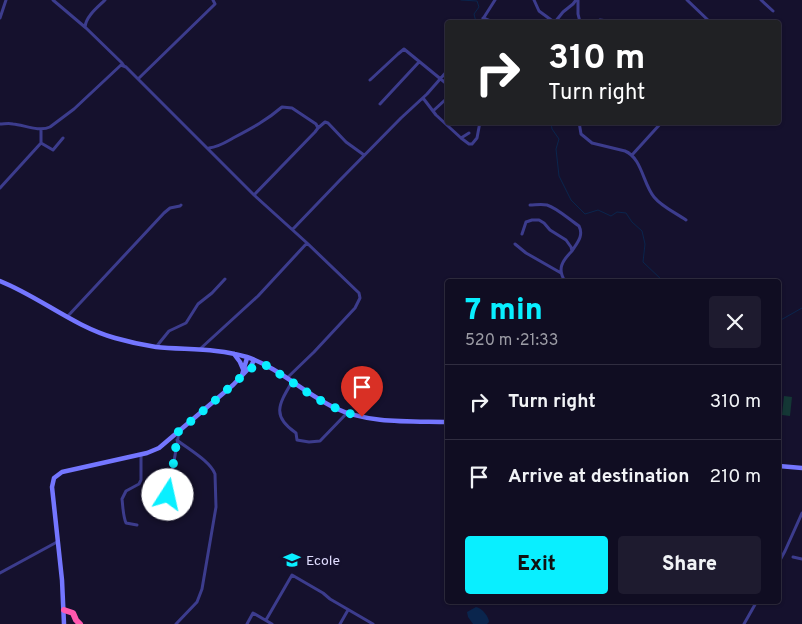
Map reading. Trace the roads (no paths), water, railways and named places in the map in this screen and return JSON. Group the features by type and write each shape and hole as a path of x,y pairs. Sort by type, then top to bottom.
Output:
{"highway":[{"path":"64,610 73,613 78,623"}],"main road":[{"path":"0,281 24,292 84,326 115,338 156,346 233,353 262,363 318,399 347,413 362,417 399,421 445,422"},
{"path":"233,353 246,370"},
{"path":"246,370 247,358"},
{"path":"64,624 52,487 56,475 62,472 147,454 158,448 241,376 252,365 254,360"},
{"path":"246,370 262,363"},
{"path":"781,466 802,468"}],"street":[{"path":"0,18 6,0"},
{"path":"53,0 87,29 254,195 293,229 359,293 360,298 355,308 314,352 286,378"},
{"path":"87,29 85,27 87,20 105,0"},
{"path":"138,79 215,4 213,0"},
{"path":"488,20 483,18 495,0"},
{"path":"534,0 540,11 551,20"},
{"path":"556,20 577,0"},
{"path":"577,0 580,20"},
{"path":"687,0 708,20"},
{"path":"761,0 773,11"},
{"path":"370,80 404,49 445,83"},
{"path":"380,104 419,62"},
{"path":"0,124 13,124 41,129 50,128 74,109 121,65 124,66"},
{"path":"293,229 445,73"},
{"path":"423,98 445,123"},
{"path":"433,111 445,100"},
{"path":"208,148 217,147 254,127 270,118 282,107 292,108 316,124 318,128"},
{"path":"254,195 325,122 346,142 364,155"},
{"path":"447,125 468,144 472,144 477,138 479,125"},
{"path":"579,125 581,134 592,143 625,151 632,155 653,196 664,206 686,220"},
{"path":"632,155 659,125"},
{"path":"0,188 40,143 41,129"},
{"path":"461,138 468,133"},
{"path":"40,143 53,150 63,138"},
{"path":"530,206 537,204 546,205 579,226 581,230 580,240 564,259 560,273 562,279"},
{"path":"66,317 164,213 170,208 181,205"},
{"path":"522,234 526,222 539,220 566,240 572,251"},
{"path":"200,349 258,296 307,243"},
{"path":"515,244 526,253 560,273"},
{"path":"156,346 169,331 186,323 198,304 225,280"},
{"path":"292,382 282,399 280,410 283,422 296,433 297,440 320,441 347,413"},
{"path":"168,509 168,482 172,473 178,432"},
{"path":"176,624 197,602 202,589 216,507 214,471 177,440"},
{"path":"136,525 124,521 122,500 126,491 139,484 141,480 141,455"},
{"path":"781,558 802,513"},
{"path":"0,573 57,542"},
{"path":"792,558 802,559"},
{"path":"266,620 292,575 373,624"},
{"path":"744,624 755,604"},
{"path":"340,624 348,610"},
{"path":"247,624 253,613 272,624"}],"water":[{"path":"476,607 481,609 486,615 489,620 487,624 473,624 468,617 467,612"}],"waterway":[{"path":"461,0 477,1 479,7 474,14 476,20"},
{"path":"551,125 559,139 556,149 559,176 571,200 585,214 598,210 611,216 617,212 626,213 642,231 645,244 643,262 661,279"},
{"path":"781,320 802,308"}],"place":[{"name":"Ecole","path":"292,560"}]}
